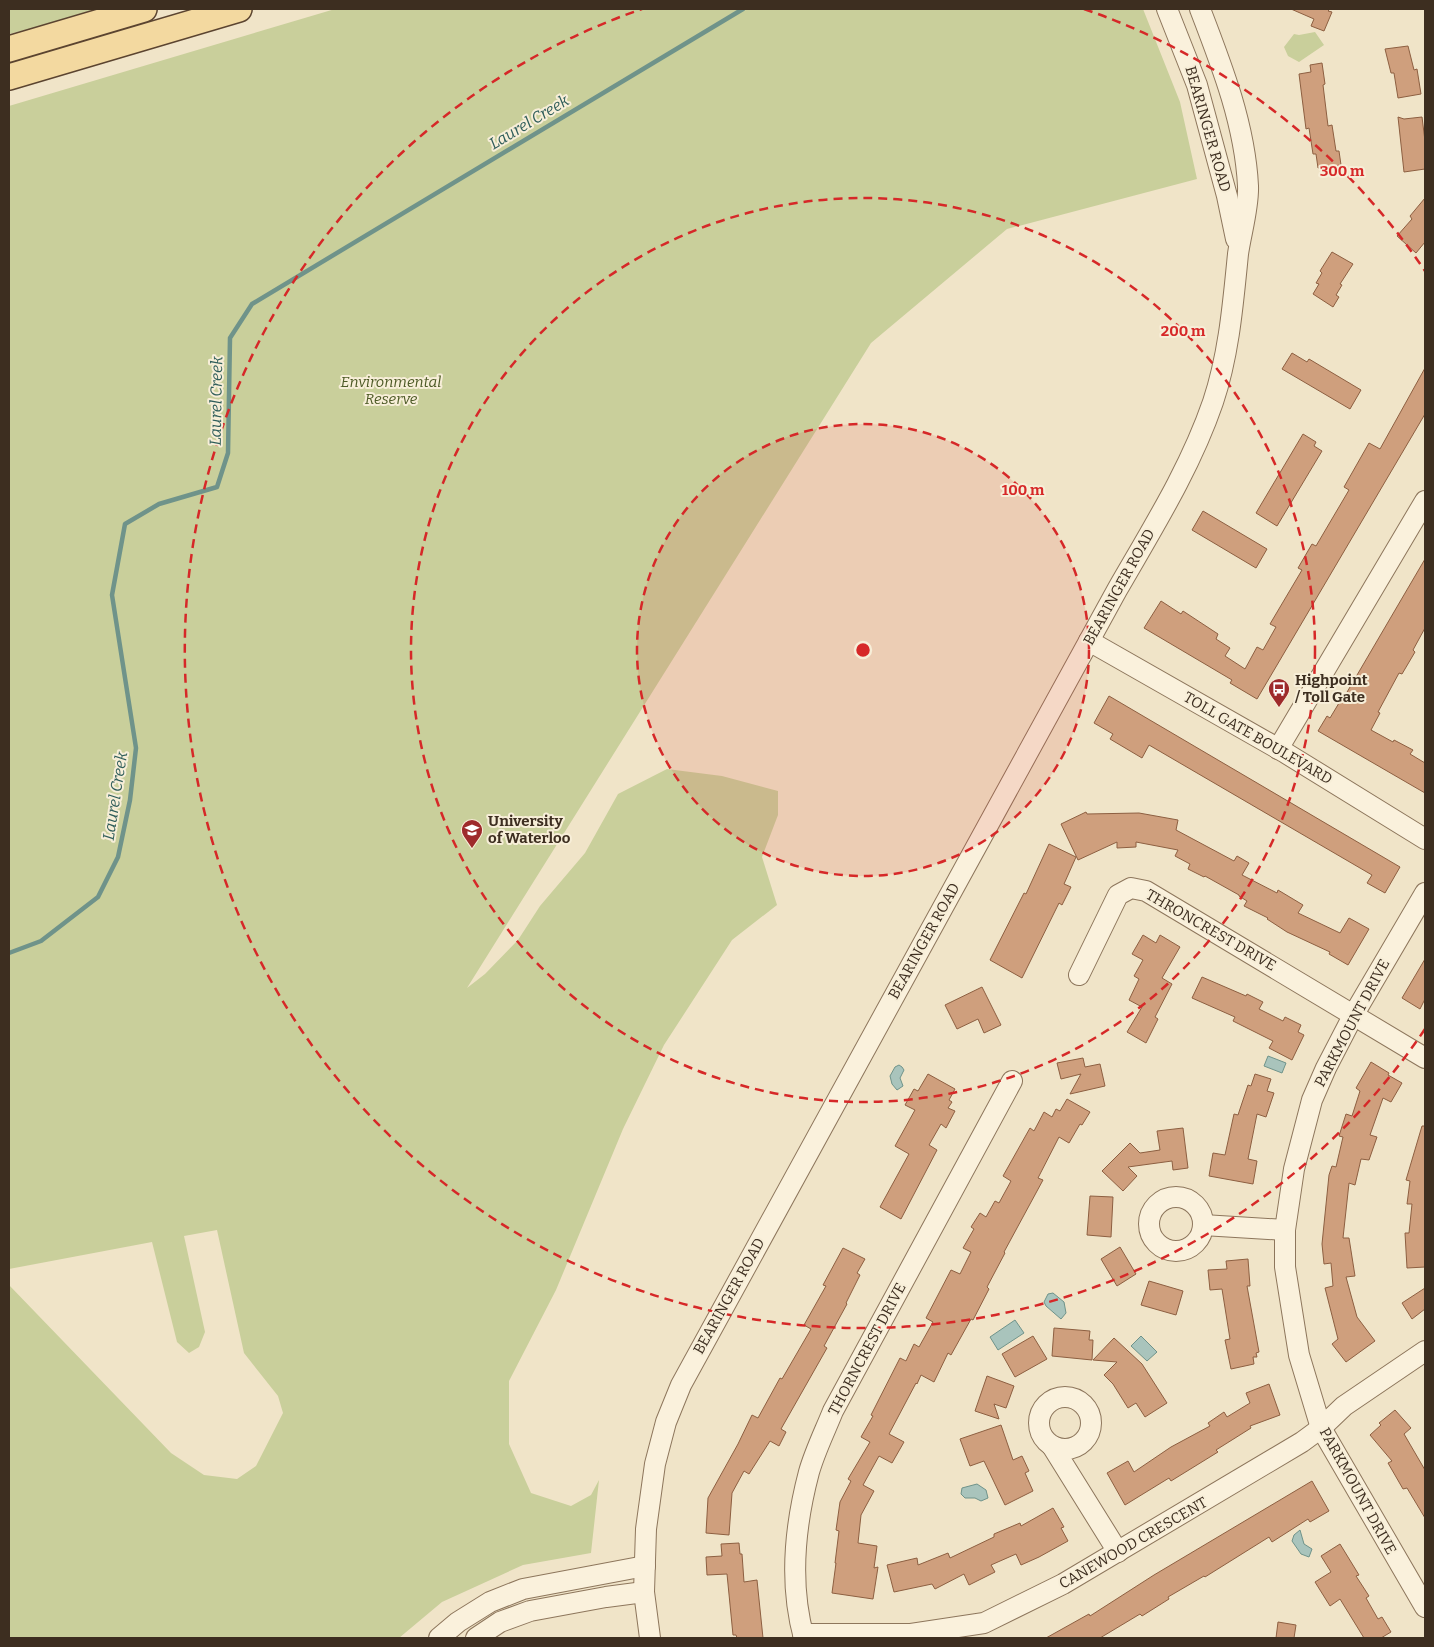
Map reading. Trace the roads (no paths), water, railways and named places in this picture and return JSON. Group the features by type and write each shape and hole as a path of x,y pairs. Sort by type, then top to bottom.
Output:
{"main road":[{"path":"9,49 144,9"},
{"path":"9,77 239,9"}],"street":[{"name":"BEARINGER ROAD","path":"1167,9 1198,85 1228,196 1238,253"},
{"name":"BEARINGER ROAD","path":"650,1638 644,1592 646,1529 654,1464 666,1422 681,1385 1089,641 1175,489 1199,438 1213,402 1231,329 1238,253 1248,188 1242,144 1226,78 1200,9"},
{"path":"1278,749 1425,501"},
{"name":"TOLL GATE BOULEVARD","path":"1089,641 1278,749 1425,839"},
{"name":"THRONCREST DRIVE","path":"1079,975 1118,895 1132,888 1146,891 1354,1014"},
{"name":"PARKMOUNT DRIVE","path":"1425,892 1354,1014 1312,1100 1292,1176 1285,1230 1285,1267 1299,1355 1321,1428 1425,1607"},
{"path":"1354,1014 1425,1058"},
{"name":"THORNCREST DRIVE","path":"803,1636 794,1568 800,1517 813,1461 833,1411 1012,1081"},
{"path":"1203,1225 1285,1230"},
{"name":"CANEWOOD CRESCENT","path":"803,1636 911,1634 984,1623 1063,1584 1302,1442 1321,1428 1344,1406 1425,1351"},
{"path":"1052,1446 1118,1552"},
{"path":"439,1638 458,1622 490,1602 523,1589 644,1566"},
{"path":"476,1638 500,1622 530,1611 606,1596 644,1592"}],"water":[{"path":"1268,1056 1286,1063 1282,1073 1264,1066"},
{"path":"899,1065 904,1070 900,1078 903,1086 897,1090 892,1084 890,1076 895,1067"},
{"path":"1053,1293 1064,1302 1066,1313 1061,1319 1044,1302 1048,1294"},
{"path":"1015,1320 1024,1333 998,1350 990,1337"},
{"path":"1141,1336 1157,1352 1147,1361 1131,1346"},
{"path":"977,1484 986,1490 988,1498 981,1501 975,1498 965,1498 961,1494 962,1488"},
{"path":"1300,1530 1304,1544 1312,1549 1309,1557 1301,1554 1292,1541 1294,1535"}],"waterway":[{"name":"Laurel Creek","path":"9,953 41,941 98,897 118,857 130,800 136,748 112,595 125,524 159,504 217,487 228,453 230,338 252,304 743,9"}],"place":[{"name":"Highpoint / Toll Gate","path":"1279,708"},
{"name":"University of Waterloo","path":"472,849"}],"park label":[{"name":"Environmental Reserve","path":"391,390"}]}
